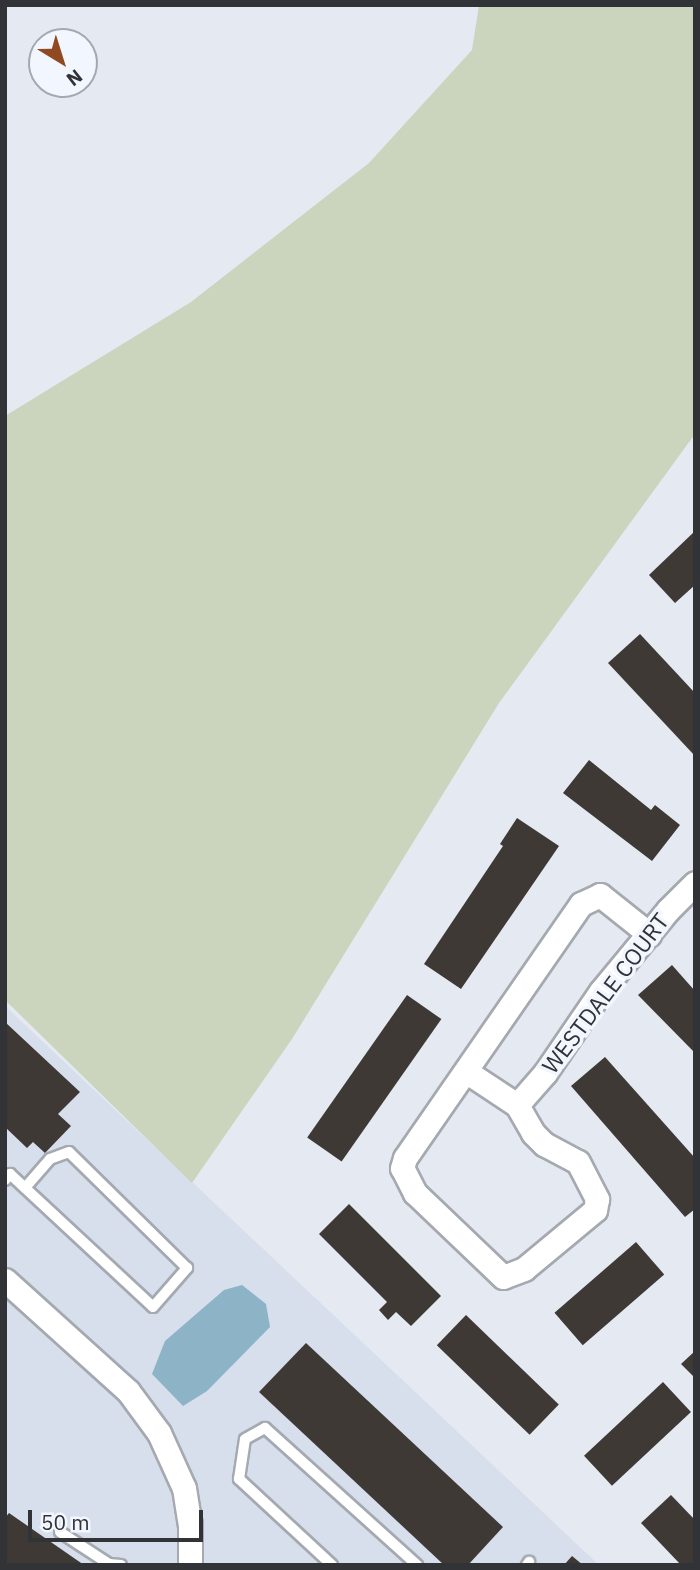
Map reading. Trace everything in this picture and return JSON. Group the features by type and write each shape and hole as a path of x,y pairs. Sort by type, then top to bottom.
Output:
{"street":[{"path":"467,1072 517,1105 533,1133 544,1144 578,1162 597,1199 595,1210 524,1269 503,1277 415,1193 402,1168 405,1158 581,904 600,895 649,934"},
{"name":"WESTDALE COURT","path":"517,1105 545,1073 601,991 649,934 691,896"},
{"path":"5,1280 128,1391 159,1433 184,1488 190,1524 190,1565"}],"lane":[{"path":"7,1175 25,1188 153,1307 187,1268 69,1152 50,1159 25,1188"},
{"path":"328,1563 239,1479 245,1439 265,1428 417,1565"},
{"path":"60,1532 110,1564 121,1565"}],"shaded area":[{"path":"5,1006 599,1565 5,1565"}],"green space":[{"path":"479,5 695,5 695,434 499,703 292,1039 192,1183 5,1000 5,416 191,302 369,163 472,50"}],"water":[{"path":"242,1285 266,1304 270,1327 207,1391 183,1406 152,1374 165,1341 224,1290"}],"building":[{"path":"695,531 695,585 675,603 649,575"},
{"path":"640,634 695,693 695,756 608,663"},
{"path":"589,760 651,810 655,805 680,825 652,861 563,793"},
{"path":"517,818 559,846 461,989 424,964 503,846 500,844"},
{"path":"672,965 695,991 695,1053 638,995"},
{"path":"407,995 441,1019 342,1162 307,1138"},
{"path":"5,1022 80,1092 58,1114 71,1126 45,1153 33,1142 27,1148 5,1127"},
{"path":"605,1057 695,1158 695,1209 685,1217 571,1086"},
{"path":"349,1204 441,1296 411,1326 396,1312 388,1320 379,1310 387,1302 319,1234"},
{"path":"636,1242 664,1274 583,1345 554,1313"},
{"path":"466,1315 559,1405 530,1435 437,1345"},
{"path":"306,1343 503,1527 468,1565 444,1565 259,1392"},
{"path":"695,1351 695,1378 681,1364"},
{"path":"663,1382 691,1412 612,1486 584,1456"},
{"path":"671,1495 695,1520 695,1565 681,1565 641,1523"},
{"path":"9,1513 84,1565 5,1565 5,1518"},
{"path":"572,1556 583,1565 564,1565"}]}
